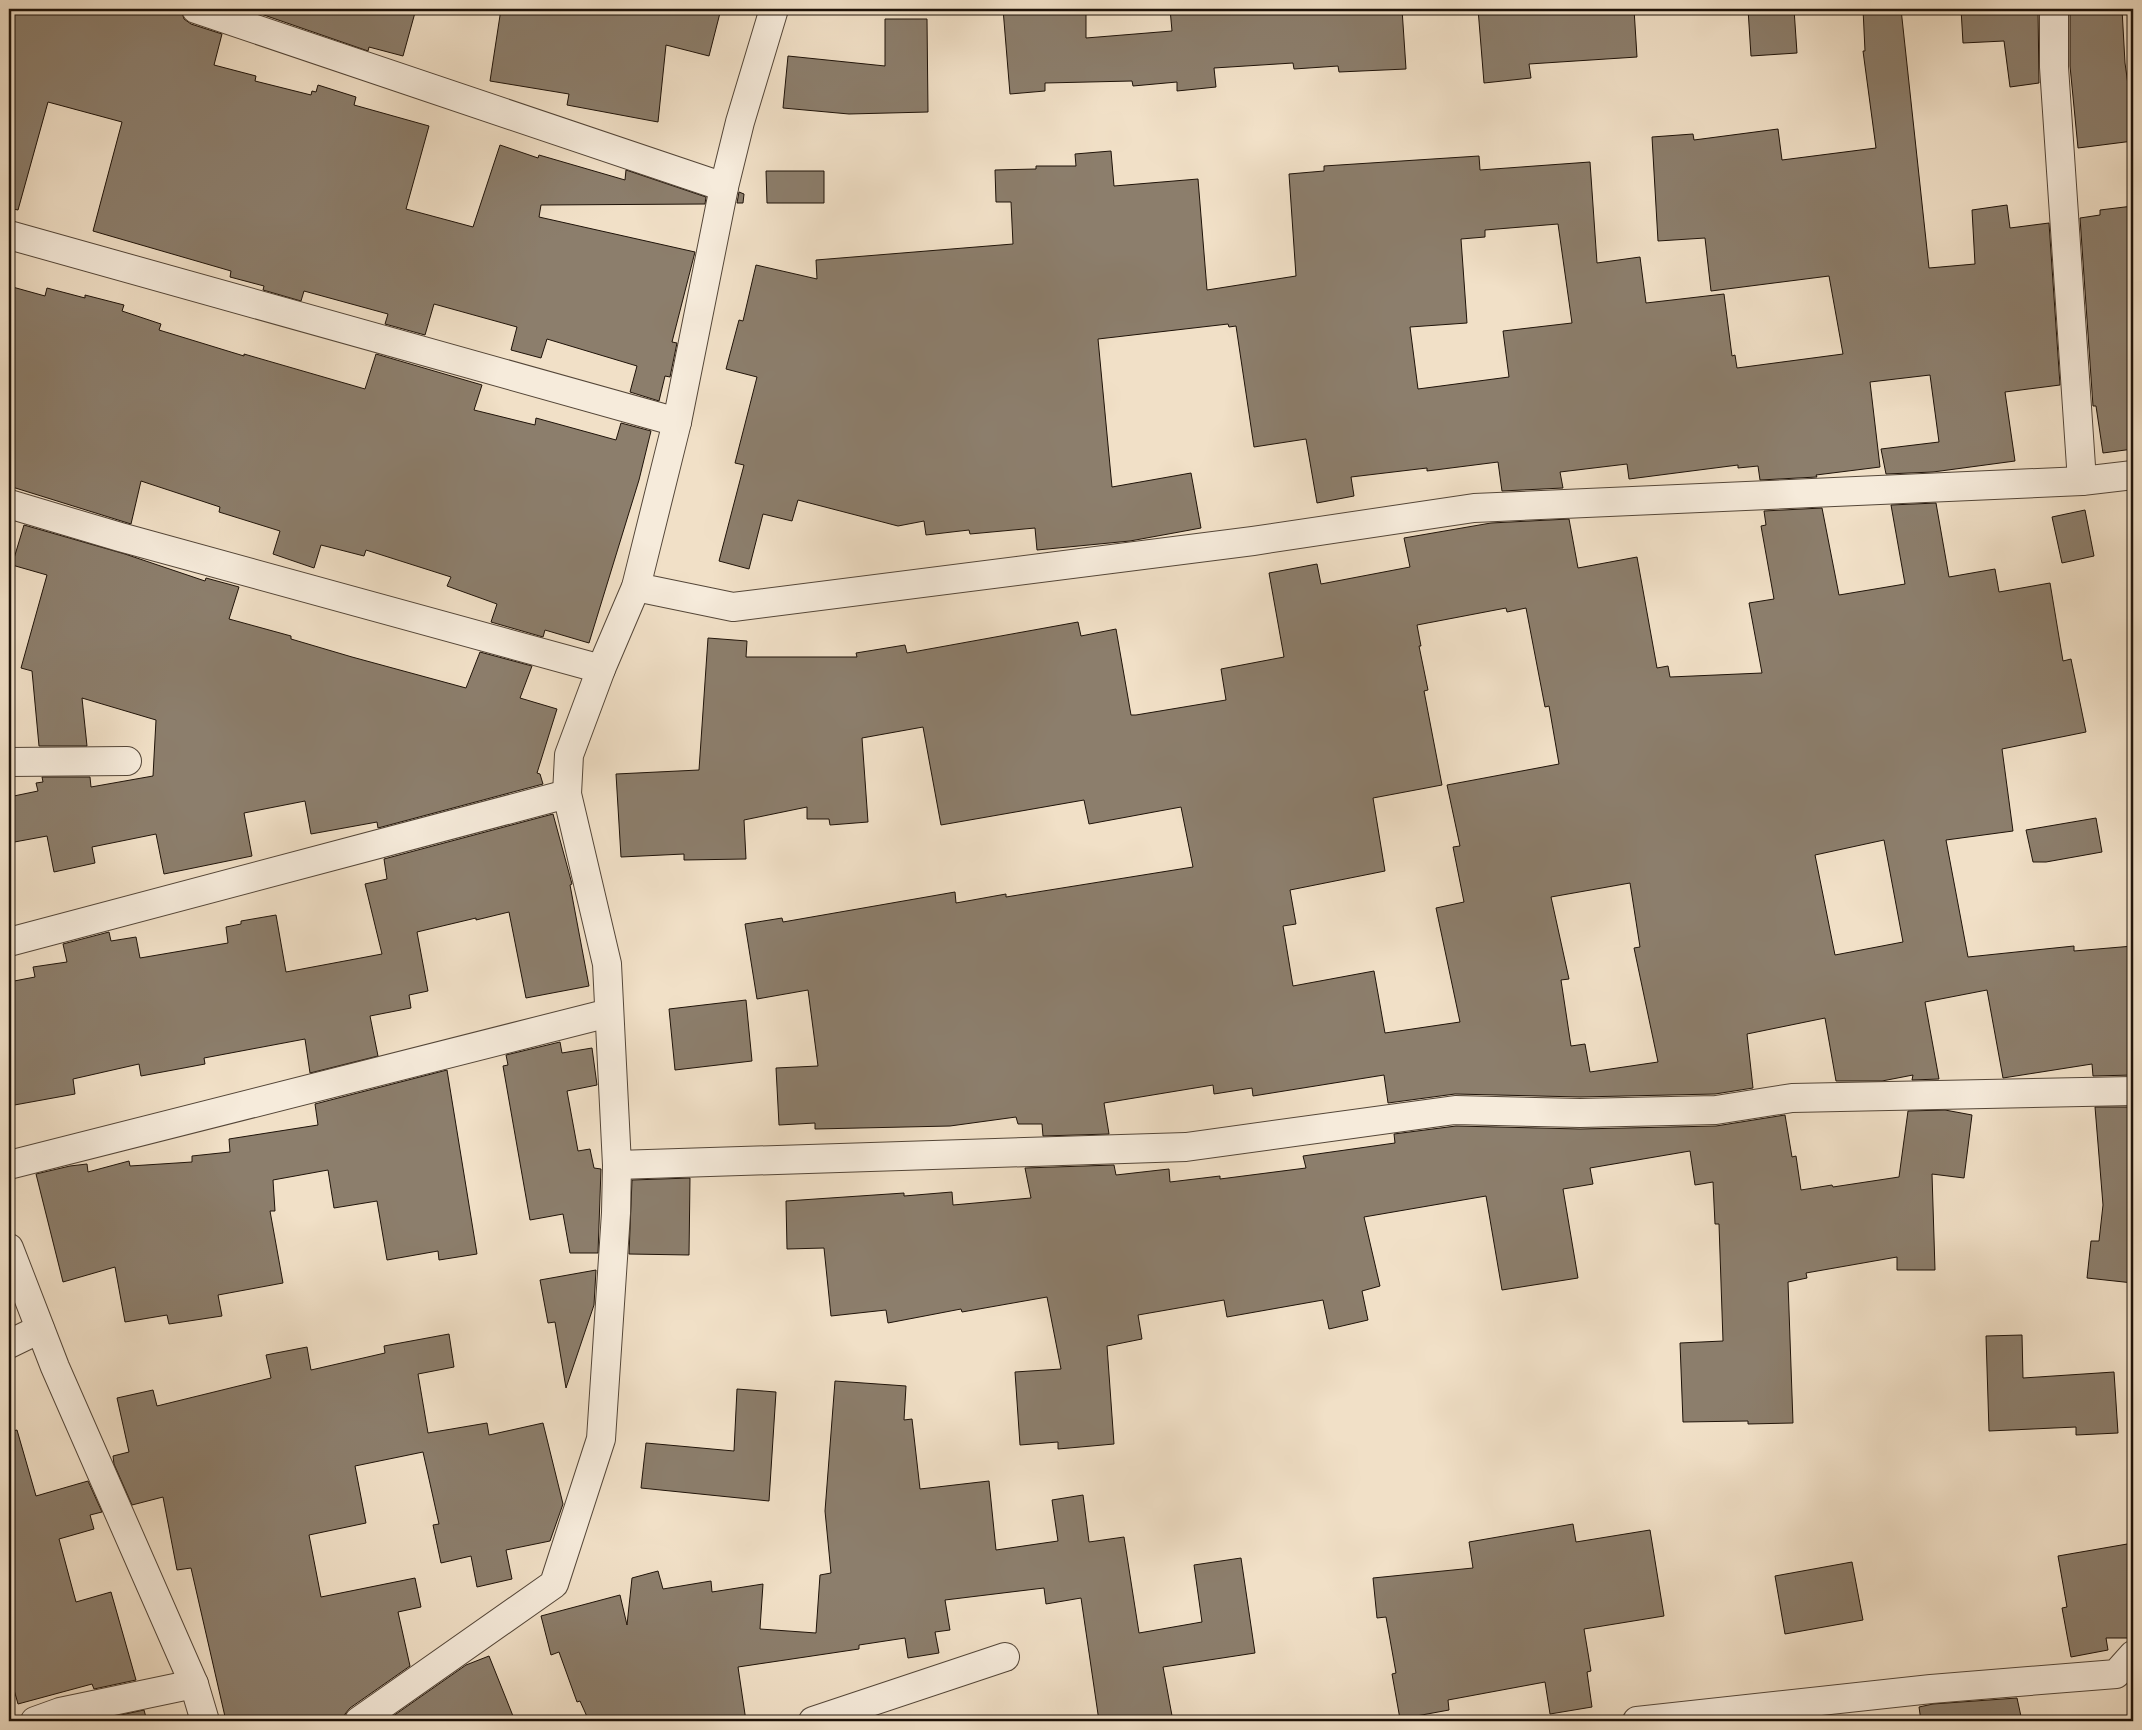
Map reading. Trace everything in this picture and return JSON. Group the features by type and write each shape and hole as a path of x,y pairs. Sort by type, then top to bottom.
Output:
{"street":[{"path":"196,9 724,187"},
{"path":"359,1721 554,1584 601,1439 616,1213 616,1165 607,964 567,794 569,755 601,670 636,587 677,422 724,187 774,9"},
{"path":"2054,9 2054,67 2082,482"},
{"path":"9,235 677,422"},
{"path":"636,587 733,607 1252,542 1474,508 2082,482 2133,475"},
{"path":"9,504 129,540 601,670"},
{"path":"9,762 127,761"},
{"path":"9,942 567,794"},
{"path":"9,1165 609,1013"},
{"path":"616,1165 1186,1147 1455,1110 1580,1113 1716,1110 1792,1098 2133,1091"},
{"path":"9,1248 40,1329 194,1684 205,1721"},
{"path":"9,1344 40,1329"},
{"path":"1637,1721 1931,1689 2116,1674 2133,1655"},
{"path":"813,1721 1005,1658"},
{"path":"35,1721 60,1712 194,1684"}],"building":[{"path":"9,9 181,9 184,19 191,24 222,34 214,65 256,76 255,81 311,95 312,91 316,92 318,85 356,97 354,105 429,126 406,209 473,227 500,145 538,158 539,155 625,180 626,170 706,197 705,204 541,205 539,217 695,252 672,342 677,343 670,377 665,376 659,401 630,392 637,366 547,339 541,358 511,350 517,327 434,304 425,335 385,324 388,314 304,291 301,301 263,290 264,286 230,277 231,271 93,231 122,122 48,102 18,210 9,208"},
{"path":"261,9 416,9 403,56 369,47 368,51 261,14"},
{"path":"501,9 721,9 709,56 666,45 658,122 567,105 569,94 490,81"},
{"path":"1003,9 1086,9 1086,38 1172,31 1170,9 1402,9 1406,69 1339,72 1338,66 1294,69 1293,63 1214,68 1216,87 1177,91 1177,82 1133,86 1132,81 1045,83 1045,91 1010,94"},
{"path":"1478,9 1634,9 1637,57 1529,64 1531,78 1484,83"},
{"path":"1748,9 1794,9 1797,53 1751,56"},
{"path":"1863,9 1901,9 1929,268 1975,264 1972,210 2007,205 2010,228 2049,223 2060,385 2005,392 2015,461 1933,472 1886,474 1881,449 1939,442 1930,375 1870,382 1880,467 1816,475 1817,477 1760,480 1758,466 1738,468 1738,465 1629,479 1627,464 1560,472 1563,488 1502,491 1498,462 1427,471 1427,468 1351,477 1354,496 1317,503 1306,439 1254,447 1236,326 1229,327 1228,324 1098,339 1112,487 1191,473 1201,528 1130,541 1037,550 1035,528 970,534 969,530 926,535 924,521 898,526 798,500 792,521 763,514 749,569 719,561 744,465 735,463 757,377 726,369 739,320 743,321 756,265 817,279 816,260 1013,244 1011,202 996,202 995,170 1036,169 1036,166 1076,166 1075,154 1111,151 1114,186 1198,179 1207,290 1296,276 1289,174 1324,171 1324,166 1479,156 1480,170 1590,162 1597,263 1640,257 1646,303 1724,294 1732,356 1735,355 1737,368 1843,354 1829,276 1711,291 1705,238 1658,241 1652,137 1693,134 1694,140 1778,129 1782,160 1876,148 1863,51 1865,51","holes":["1558,224 1572,323 1503,331 1509,377 1418,389 1410,327 1467,323 1461,239 1485,237 1485,230"]},
{"path":"1961,9 2038,9 2039,83 2010,87 2004,41 1963,43"},
{"path":"2070,9 2122,9 2125,63 2133,121 2133,141 2078,148 2070,66"},
{"path":"885,19 927,19 928,112 849,114 783,108 788,56 885,66"},
{"path":"766,171 824,171 824,203 767,203"},
{"path":"739,192 744,194 743,203 737,203"},
{"path":"2133,206 2133,449 2103,453 2096,406 2093,406 2080,218 2100,215 2100,210"},
{"path":"9,286 45,296 47,288 85,298 85,295 124,305 122,311 161,324 159,330 244,356 244,354 365,389 376,354 482,385 474,410 535,425 536,418 616,440 621,423 651,431 639,480 589,643 545,630 543,637 491,622 497,604 447,586 451,577 366,550 364,556 321,545 314,568 273,554 280,531 219,512 220,507 141,481 131,524 9,486"},
{"path":"1936,503 1949,577 1995,569 1999,592 2050,583 2063,661 2071,659 2086,732 2002,749 2013,831 1946,840 1968,957 2074,946 2074,951 2133,946 2133,1075 2093,1076 2092,1064 2003,1078 1987,990 1925,1002 1939,1079 1912,1080 1913,1075 1882,1081 1836,1081 1825,1018 1747,1034 1753,1088 1715,1094 1580,1097 1455,1094 1388,1103 1384,1075 1253,1096 1252,1088 1214,1094 1213,1085 1104,1103 1109,1134 1043,1136 1042,1124 1018,1124 1016,1117 950,1126 815,1129 815,1123 779,1125 776,1068 818,1066 808,990 757,999 745,924 782,918 783,922 955,892 956,903 1006,894 1006,897 1193,867 1181,807 1089,824 1084,800 941,825 923,727 862,738 868,822 830,825 829,819 807,819 807,807 744,820 746,859 684,860 684,854 621,857 616,774 699,770 708,638 747,641 746,657 857,657 856,653 905,645 907,653 1078,622 1081,636 1116,629 1131,715 1136,715 1226,700 1221,669 1284,657 1269,573 1317,564 1321,584 1410,567 1404,538 1491,523 1569,519 1578,568 1637,557 1657,668 1668,666 1670,677 1762,673 1749,603 1774,599 1761,526 1766,525 1764,511 1822,508 1839,595 1905,584 1891,505","holes":["1506,608 1507,612 1526,608 1545,707 1549,706 1559,764 1447,785 1460,846 1453,847 1464,902 1436,908 1460,1022 1385,1033 1374,971 1293,986 1283,926 1296,924 1290,890 1385,871 1373,798 1442,785 1424,691 1428,690 1419,646 1421,646 1417,625","1884,840 1903,942 1835,955 1815,855","1630,883 1640,947 1634,948 1658,1062 1590,1072 1585,1044 1571,1046 1561,980 1569,979 1551,897"]},
{"path":"2085,510 2094,556 2062,563 2052,517"},
{"path":"24,525 125,554 205,581 206,578 239,587 229,619 291,636 291,639 352,657 466,688 480,652 532,666 520,698 557,709 537,773 540,774 543,784 378,828 377,822 311,834 305,801 244,813 252,856 164,874 156,834 92,847 95,863 54,872 47,836 9,843 9,797 38,791 36,783 43,782 42,777 90,777 91,787 153,776 156,720 82,698 87,746 39,746 32,671 21,668 47,575 12,565"},
{"path":"553,814 572,884 570,885 589,986 526,998 509,912 476,920 476,918 417,932 428,991 409,995 411,1008 370,1016 378,1056 310,1073 305,1039 204,1058 205,1064 141,1076 139,1064 73,1079 75,1094 9,1106 9,982 35,977 33,967 67,962 63,944 109,932 111,941 136,937 140,958 228,943 226,927 241,924 241,921 276,915 286,972 382,954 365,884 387,879 384,859"},
{"path":"2096,818 2102,852 2046,862 2033,862 2026,830"},
{"path":"746,1000 752,1061 675,1070 669,1009"},
{"path":"560,1042 562,1053 592,1048 597,1085 567,1091 578,1151 590,1149 594,1168 601,1169 598,1253 570,1253 563,1214 530,1220 503,1066 508,1065 506,1055"},
{"path":"447,1070 477,1254 439,1260 438,1251 387,1260 377,1201 334,1208 328,1170 273,1180 275,1211 270,1211 283,1283 218,1295 222,1316 169,1324 167,1315 125,1322 115,1267 63,1282 36,1174 87,1164 88,1172 129,1161 130,1166 192,1162 192,1156 230,1152 229,1139 318,1125 315,1104"},
{"path":"2095,1107 2133,1107 2133,1283 2087,1278 2091,1241 2099,1241 2103,1205"},
{"path":"1945,1110 1972,1115 1964,1178 1932,1174 1935,1270 1897,1270 1897,1257 1806,1273 1807,1278 1788,1282 1793,1423 1748,1424 1748,1421 1683,1422 1680,1343 1723,1341 1719,1224 1715,1224 1713,1182 1695,1185 1690,1151 1590,1168 1593,1184 1563,1189 1578,1278 1502,1290 1486,1196 1364,1217 1380,1286 1362,1291 1368,1320 1329,1329 1323,1300 1227,1317 1224,1300 1138,1315 1142,1339 1107,1346 1114,1444 1058,1449 1058,1442 1020,1445 1015,1372 1061,1369 1047,1297 962,1312 961,1309 888,1323 886,1310 831,1316 824,1248 787,1249 786,1201 904,1193 904,1196 952,1192 953,1205 1031,1198 1025,1168 1114,1165 1116,1175 1169,1169 1170,1182 1220,1176 1220,1179 1306,1168 1303,1156 1395,1143 1394,1134 1456,1126 1580,1129 1716,1126 1785,1115 1792,1157 1796,1156 1801,1190 1832,1185 1833,1187 1899,1177 1908,1111"},
{"path":"690,1178 689,1255 629,1254 632,1180"},
{"path":"596,1270 594,1305 566,1388 555,1322 548,1323 540,1280"},
{"path":"449,1334 454,1367 418,1374 428,1433 487,1423 489,1435 543,1423 563,1504 550,1541 506,1550 512,1579 477,1587 471,1556 441,1563 433,1525 439,1524 423,1452 355,1466 366,1523 309,1535 321,1597 415,1578 421,1607 398,1612 410,1666 350,1708 345,1714 344,1721 226,1721 191,1568 177,1570 163,1497 132,1505 114,1464 113,1456 129,1452 117,1398 153,1390 157,1406 271,1378 266,1355 307,1347 311,1370 385,1353 384,1346"},
{"path":"2022,1335 2023,1378 2114,1372 2118,1433 2076,1435 2076,1427 1989,1431 1986,1336"},
{"path":"835,1381 906,1386 904,1420 912,1419 920,1489 989,1481 996,1550 1058,1541 1052,1500 1083,1495 1089,1542 1124,1537 1139,1633 1202,1622 1194,1565 1241,1558 1255,1653 1163,1667 1173,1721 1099,1721 1081,1598 1046,1604 1044,1588 945,1600 950,1630 935,1632 939,1653 908,1658 905,1638 859,1645 859,1649 738,1667 746,1721 589,1721 580,1701 577,1702 559,1652 551,1655 541,1616 620,1595 627,1625 632,1578 658,1571 663,1589 711,1581 712,1592 763,1584 760,1629 816,1633 820,1575 831,1573 825,1511"},
{"path":"737,1389 776,1392 769,1501 641,1488 646,1443 734,1451"},
{"path":"17,1430 36,1496 88,1481 102,1512 90,1515 94,1529 59,1539 76,1602 111,1592 136,1680 94,1689 92,1684 18,1704 9,1672 9,1432"},
{"path":"1573,1524 1576,1542 1650,1530 1664,1616 1584,1629 1591,1671 1587,1672 1592,1707 1550,1714 1545,1682 1448,1700 1449,1710 1400,1719 1392,1674 1396,1673 1386,1617 1377,1618 1373,1578 1473,1568 1469,1542"},
{"path":"2133,1543 2133,1638 2106,1638 2108,1650 2071,1657 2062,1608 2067,1607 2058,1556"},
{"path":"1852,1562 1863,1620 1785,1634 1775,1576"},
{"path":"489,1656 515,1721 386,1721 466,1665"},
{"path":"2017,1698 2022,1721 1921,1721 1919,1707 1933,1704"},
{"path":"144,1710 147,1721 102,1721 102,1719"}]}
